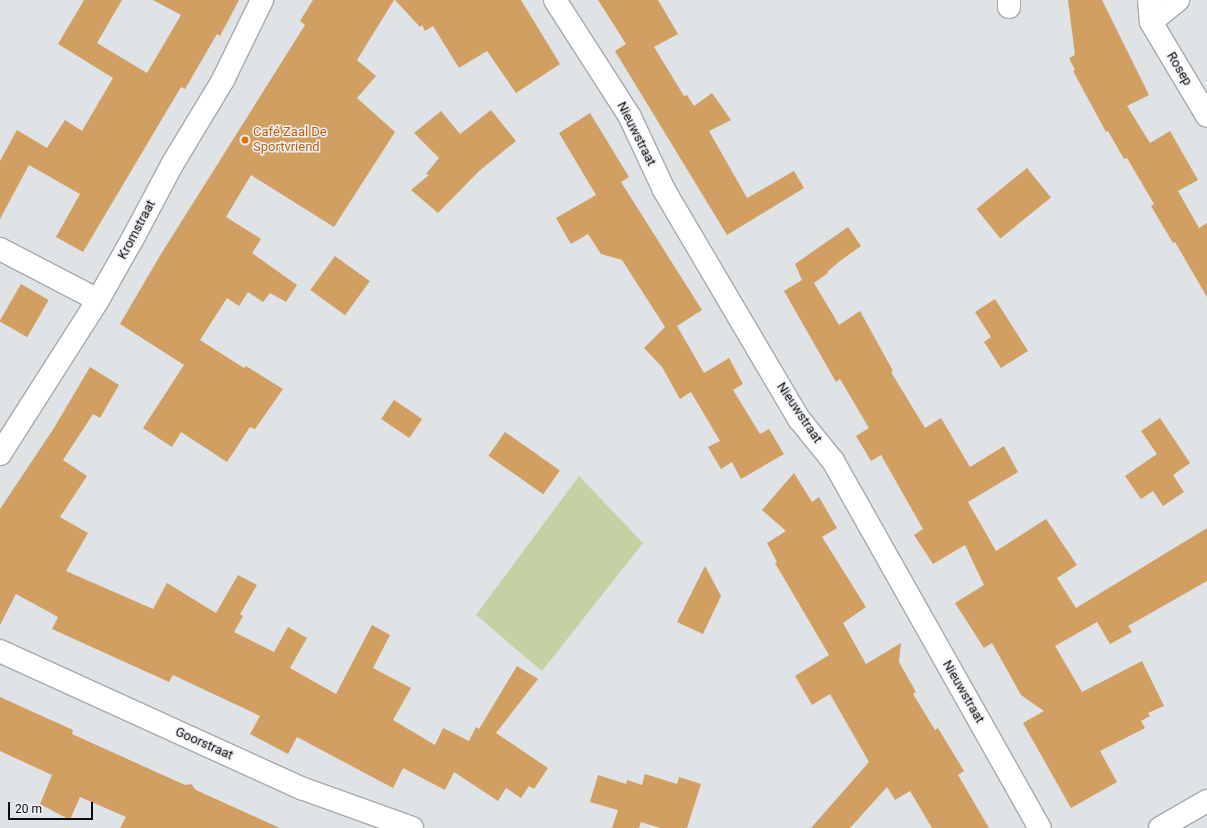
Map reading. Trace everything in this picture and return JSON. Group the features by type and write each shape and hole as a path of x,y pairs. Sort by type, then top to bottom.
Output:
{"street":[{"name":"Kromstraat","path":"0,454 98,300 173,163 223,80 262,0"},
{"name":"Nieuwstraat","path":"555,0 630,117 664,190 799,419 833,461 1040,828"},
{"name":"Rosep","path":"1149,0 1151,22 1207,116"},
{"path":"1151,22 1178,0"},
{"path":"0,248 98,300"},
{"name":"Goorstraat","path":"0,651 301,788 412,828"},
{"path":"1160,828 1207,801"}],"green space":[{"path":"579,476 643,543 542,671 476,615"}],"building":[{"path":"84,0 122,0 97,43 147,73 181,15 153,0 239,0 220,36 217,34 185,89 181,87 83,252 56,237 80,194 29,165 0,219 0,161 17,130 47,148 65,120 82,131 113,78 58,44"},
{"path":"313,0 394,0 357,60 376,76 357,98 395,132 334,227 251,175 226,217 261,239 252,253 297,285 286,302 270,293 263,302 248,292 239,306 227,298 200,340 244,368 246,366 283,389 255,429 250,427 227,462 181,432 172,447 143,428 184,365 120,324 161,254 305,25 300,21"},
{"path":"395,0 521,0 560,64 516,93 487,51 459,68 433,26 425,31 422,25 420,27"},
{"path":"598,0 658,0 678,34 654,47 684,96 687,95 694,106 712,93 731,120 709,131 747,198 794,171 804,188 727,235 615,51 626,44"},
{"path":"1068,0 1102,0 1149,95 1127,106 1150,143 1170,131 1198,180 1178,191 1199,228 1207,223 1207,297 1175,242 1173,243 1151,206 1154,204 1127,158 1124,159 1108,131 1106,132 1073,71 1075,70 1069,58 1075,55"},
{"path":"491,110 516,141 479,171 438,213 411,190 429,175 426,174 439,158 414,133 441,111 460,134"},
{"path":"590,113 629,177 621,182 702,310 677,326 704,373 729,358 743,384 733,390 760,434 769,429 784,454 741,479 732,462 721,469 708,447 720,441 691,392 680,399 662,367 644,348 665,327 622,260 601,254 588,234 571,244 556,218 596,195 559,133"},
{"path":"1027,168 1051,198 1000,238 976,209"},
{"path":"848,227 861,246 840,261 827,272 828,273 814,283 839,325 860,311 893,371 891,372 925,428 941,418 970,467 1004,446 1018,472 968,502 996,551 1046,519 1077,565 1057,578 1076,608 1207,528 1207,581 1128,626 1132,632 1110,644 1097,622 1055,646 1082,692 1142,661 1164,706 1148,713 1150,716 1141,721 1145,728 1100,751 1117,782 1071,808 1023,723 1044,711 1021,695 992,643 984,648 955,603 984,585 965,545 933,564 914,535 923,529 881,455 871,461 856,436 869,428 840,379 836,382 784,291 802,280 795,264"},
{"path":"335,256 370,281 345,315 310,290"},
{"path":"21,284 49,300 27,337 0,322"},
{"path":"995,299 1028,351 1001,368 984,342 991,337 975,312"},
{"path":"90,367 119,385 100,418 93,414 63,460 87,476 60,517 88,533 66,571 153,609 167,583 216,613 238,575 257,585 240,614 243,616 234,632 274,652 288,627 307,638 290,668 336,694 372,625 390,635 373,668 411,688 393,720 435,745 443,728 469,741 476,727 479,729 517,666 538,679 496,733 548,768 534,789 529,786 521,798 506,788 498,801 454,772 445,790 403,768 393,788 297,737 288,754 250,734 260,716 173,675 169,682 52,629 58,617 16,594 0,625 0,509 54,428"},
{"path":"394,400 422,419 409,438 381,419"},
{"path":"1160,418 1190,463 1173,475 1184,492 1163,506 1153,491 1141,499 1125,476 1157,454 1141,431"},
{"path":"505,432 560,470 543,494 488,456"},
{"path":"794,473 812,502 819,497 837,528 822,537 866,607 843,623 866,664 901,643 899,662 916,692 913,694 935,730 938,728 964,771 958,775 989,828 932,828 910,791 895,800 887,787 850,828 811,828 869,762 830,694 812,705 795,676 829,655 775,563 777,562 767,543 786,531 762,510"},
{"path":"705,566 721,596 703,634 677,622"},
{"path":"0,697 73,730 72,734 185,785 191,784 196,790 280,828 120,828 126,817 80,797 70,820 40,804 52,775 0,751"},
{"path":"645,774 677,784 679,777 701,784 687,828 660,828 641,822 639,828 612,828 618,810 590,802 598,775 626,784 627,780 642,785"}],"place":[{"name":"Café Zaal De Sportvriend","path":"245,140"}]}
